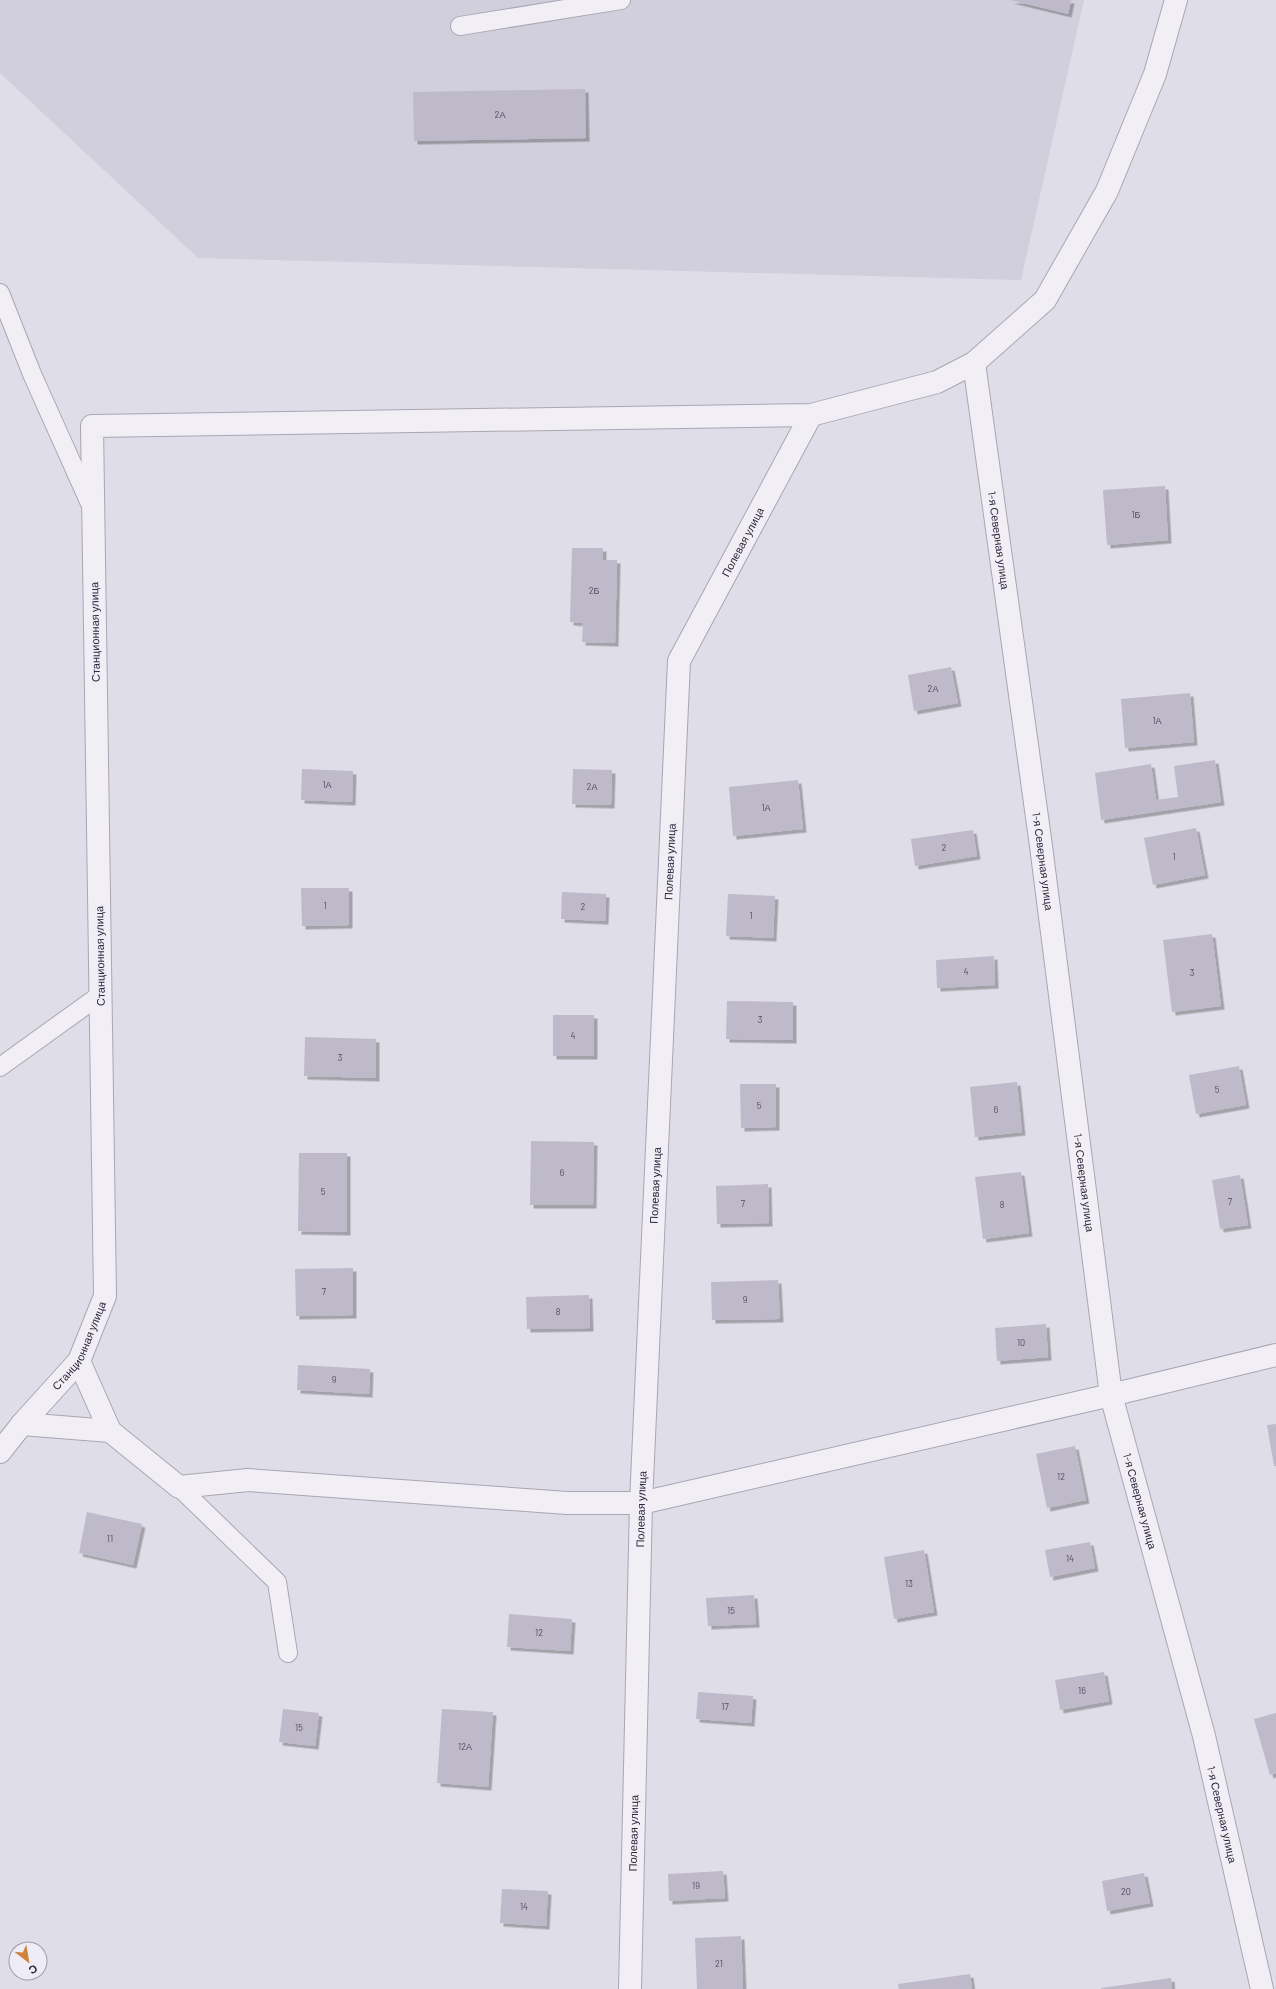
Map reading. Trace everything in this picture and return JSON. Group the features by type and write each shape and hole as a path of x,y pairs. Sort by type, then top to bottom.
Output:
{"street":[{"path":"811,415 937,382 974,363 1045,300 1107,191 1155,74 1176,0"},
{"name":"1-я Северная улица","path":"974,363 1041,846 1111,1395 1204,1736 1262,1989"},
{"name":"Станционная улица","path":"0,1452 22,1424 79,1361 105,1296 92,426 811,415"},
{"name":"Полевая улица","path":"630,1989 641,1502 679,661 811,415"},
{"path":"79,1361 110,1431 179,1487 248,1480 567,1503 641,1502 1111,1395 1276,1355"},
{"path":"22,1424 110,1431"}],"lane":[{"path":"460,26 621,0"},
{"path":"0,294 32,374 93,509"},
{"path":"0,1067 100,995"},
{"path":"179,1487 277,1582 288,1653"}],"shaded area":[{"path":"0,0 1084,0 1021,280 198,258 0,73"}],"building":[{"path":"1010,0 1071,0 1068,14"},
{"path":"585,89 586,138 414,141 413,92"},
{"path":"1165,486 1168,540 1107,545 1103,490"},
{"path":"572,548 603,548 603,560 617,560 615,643 582,642 583,623 570,622"},
{"path":"951,667 958,703 914,711 908,675"},
{"path":"1190,693 1194,742 1125,748 1121,699"},
{"path":"1215,760 1221,802 1101,820 1095,773 1151,764 1156,800 1178,797 1174,766"},
{"path":"302,769 353,771 352,802 301,800"},
{"path":"573,769 612,770 611,805 572,804"},
{"path":"798,780 803,829 733,836 729,787"},
{"path":"1196,828 1205,875 1153,885 1144,838"},
{"path":"973,830 977,856 915,866 911,839"},
{"path":"301,888 349,888 349,925 302,926"},
{"path":"562,892 606,894 605,921 561,919"},
{"path":"728,894 775,896 773,938 726,936"},
{"path":"1212,934 1221,1006 1172,1012 1163,940"},
{"path":"994,956 995,985 937,988 936,960"},
{"path":"727,1001 793,1002 793,1040 726,1039"},
{"path":"553,1015 594,1015 594,1056 553,1056"},
{"path":"305,1037 376,1039 376,1078 304,1076"},
{"path":"1239,1066 1246,1105 1196,1114 1189,1075"},
{"path":"1017,1082 1022,1132 975,1137 970,1087"},
{"path":"740,1084 776,1084 776,1127 741,1128"},
{"path":"531,1141 594,1142 593,1205 530,1205"},
{"path":"299,1153 347,1153 347,1232 298,1231"},
{"path":"1021,1172 1029,1233 983,1239 975,1177"},
{"path":"1240,1175 1248,1225 1220,1229 1212,1180"},
{"path":"768,1184 769,1223 717,1224 716,1186"},
{"path":"353,1268 353,1315 296,1316 295,1269"},
{"path":"778,1280 780,1319 712,1320 711,1282"},
{"path":"589,1295 590,1328 527,1329 526,1297"},
{"path":"1046,1324 1048,1357 997,1361 995,1328"},
{"path":"298,1365 370,1369 369,1394 297,1390"},
{"path":"1276,1424 1276,1466 1274,1466 1267,1425"},
{"path":"1075,1446 1086,1500 1047,1508 1036,1454"},
{"path":"87,1512 142,1524 133,1565 79,1553"},
{"path":"1090,1542 1095,1568 1050,1577 1045,1550"},
{"path":"924,1550 934,1612 894,1619 884,1557"},
{"path":"754,1595 756,1624 708,1626 706,1598"},
{"path":"509,1614 572,1619 570,1651 507,1647"},
{"path":"1104,1672 1109,1701 1060,1710 1055,1680"},
{"path":"698,1692 753,1696 751,1723 696,1719"},
{"path":"283,1709 319,1713 315,1746 279,1742"},
{"path":"442,1709 493,1712 488,1787 437,1783"},
{"path":"1276,1713 1276,1773 1270,1775 1254,1719"},
{"path":"723,1871 725,1898 669,1901 668,1874"},
{"path":"1144,1873 1150,1903 1107,1911 1102,1881"},
{"path":"502,1889 548,1891 546,1926 500,1923"},
{"path":"741,1936 743,1989 697,1989 695,1938"},
{"path":"970,1974 972,1989 899,1989 898,1984"},
{"path":"1171,1978 1172,1989 1101,1989 1101,1988"}]}
